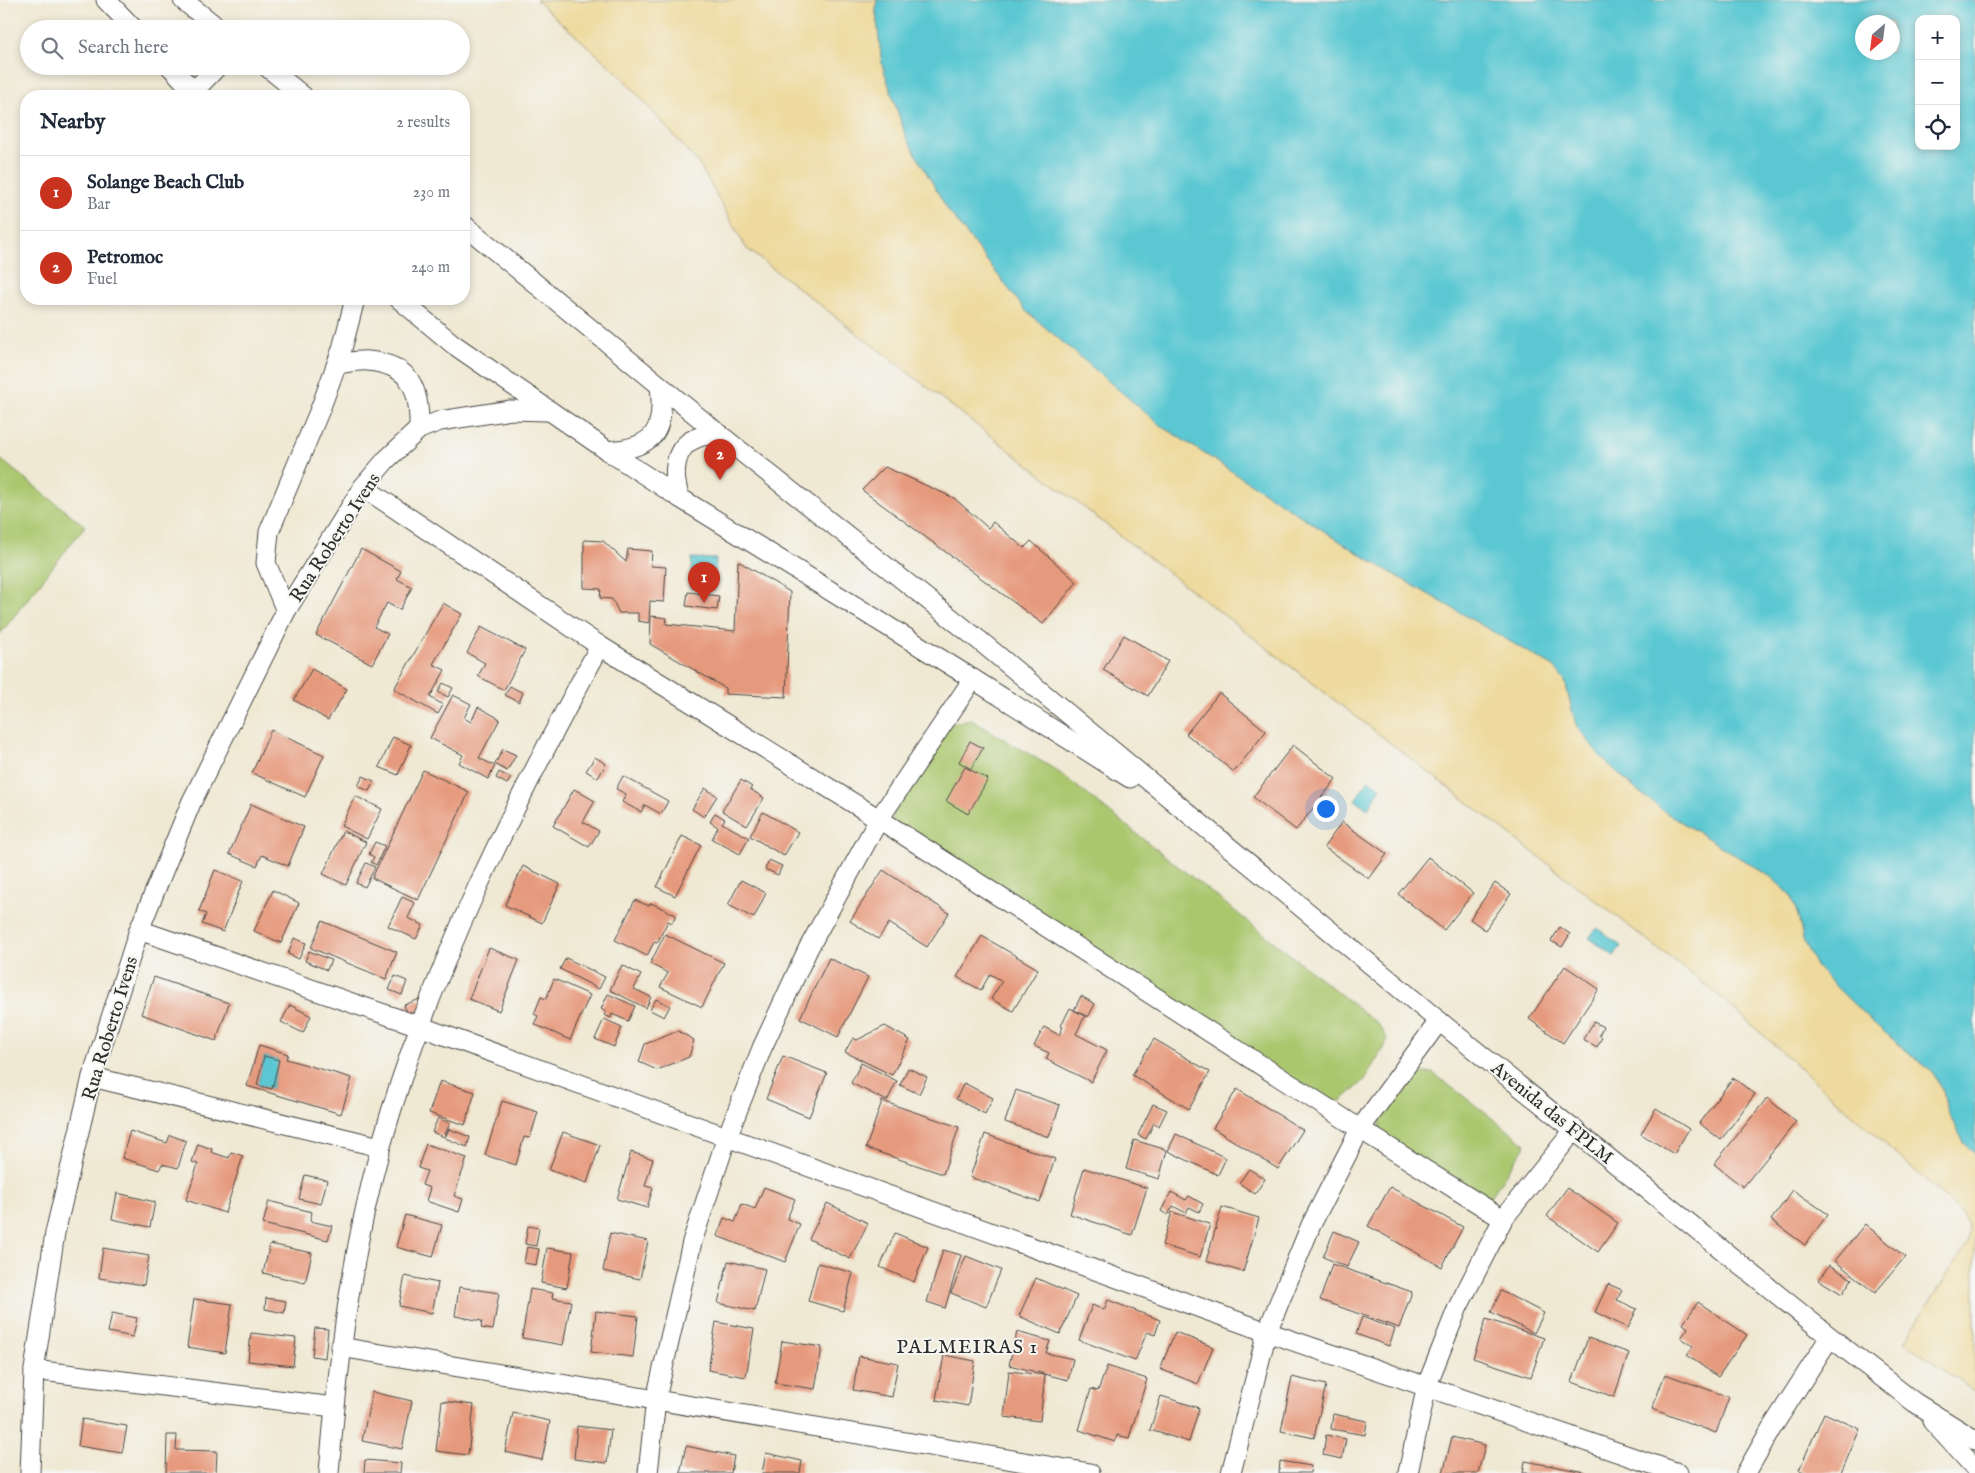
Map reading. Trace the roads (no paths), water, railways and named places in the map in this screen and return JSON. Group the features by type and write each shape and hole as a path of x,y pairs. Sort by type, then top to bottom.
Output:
{"street":[{"path":"106,0 125,20"},
{"path":"183,0 208,20"},
{"path":"178,75 192,90"},
{"path":"199,90 211,75"},
{"path":"277,75 296,90"},
{"path":"470,229 719,434 980,641 1194,819"},
{"name":"Rua Roberto Ivens","path":"286,612 266,563 268,532 322,407 337,364 353,305"},
{"path":"406,305 453,344 547,411 680,498 973,679 1194,819"},
{"path":"337,364 367,361 390,366 405,374 414,386 420,407 419,429"},
{"path":"608,451 625,450 642,444 653,436 661,422 660,386"},
{"name":"Rua Roberto Ivens","path":"30,1473 34,1370 55,1234 92,1076 139,930 191,802 286,612 363,486 386,460 419,429 440,421 511,410 547,411"},
{"path":"680,498 676,488 674,473 676,460 681,450 699,437 719,434"},
{"path":"363,486 600,646 879,819 1503,1219"},
{"path":"329,1473 340,1348 358,1244 380,1147 419,1026 469,905 520,797 600,646"},
{"path":"648,1473 656,1399 692,1242 727,1137 762,1048 804,958 879,819 973,679"},
{"name":"Avenida das FPLM","path":"1194,819 1439,1021 1830,1336 1914,1402 1975,1440"},
{"path":"139,930 419,1026 1268,1332 1678,1473"},
{"path":"1231,1473 1268,1332 1311,1225 1360,1129 1439,1021"},
{"path":"92,1076 380,1147"},
{"path":"1408,1473 1427,1386 1458,1307 1503,1219 1575,1129"},
{"path":"1746,1473 1771,1429 1830,1336"},
{"path":"340,1348 656,1399 1090,1473"},
{"path":"34,1370 334,1407"},
{"name":"Avenida das FPLM","path":"1914,1402 1975,1468"}],"water":[{"path":"877,0 1975,0 1975,1154 1965,1144 1947,1111 1943,1090 1933,1073 1869,1019 1817,968 1804,943 1797,912 1790,894 1771,877 1665,812 1634,788 1601,757 1576,725 1565,681 1554,667 1366,558 1160,425 1025,310 948,210 906,137 882,64 876,12"},
{"path":"692,558 716,559 714,590 690,588"},
{"path":"1369,780 1381,788 1368,809 1355,800"},
{"path":"1597,928 1621,946 1614,956 1589,938"},
{"path":"264,1056 279,1060 272,1089 257,1085"}],"place":[{"name":"Petromoc","path":"720,480"},
{"name":"Solange Beach Club","path":"704,603"}],"district":[{"name":"PALMEIRAS 1","path":"967,1346"}]}
